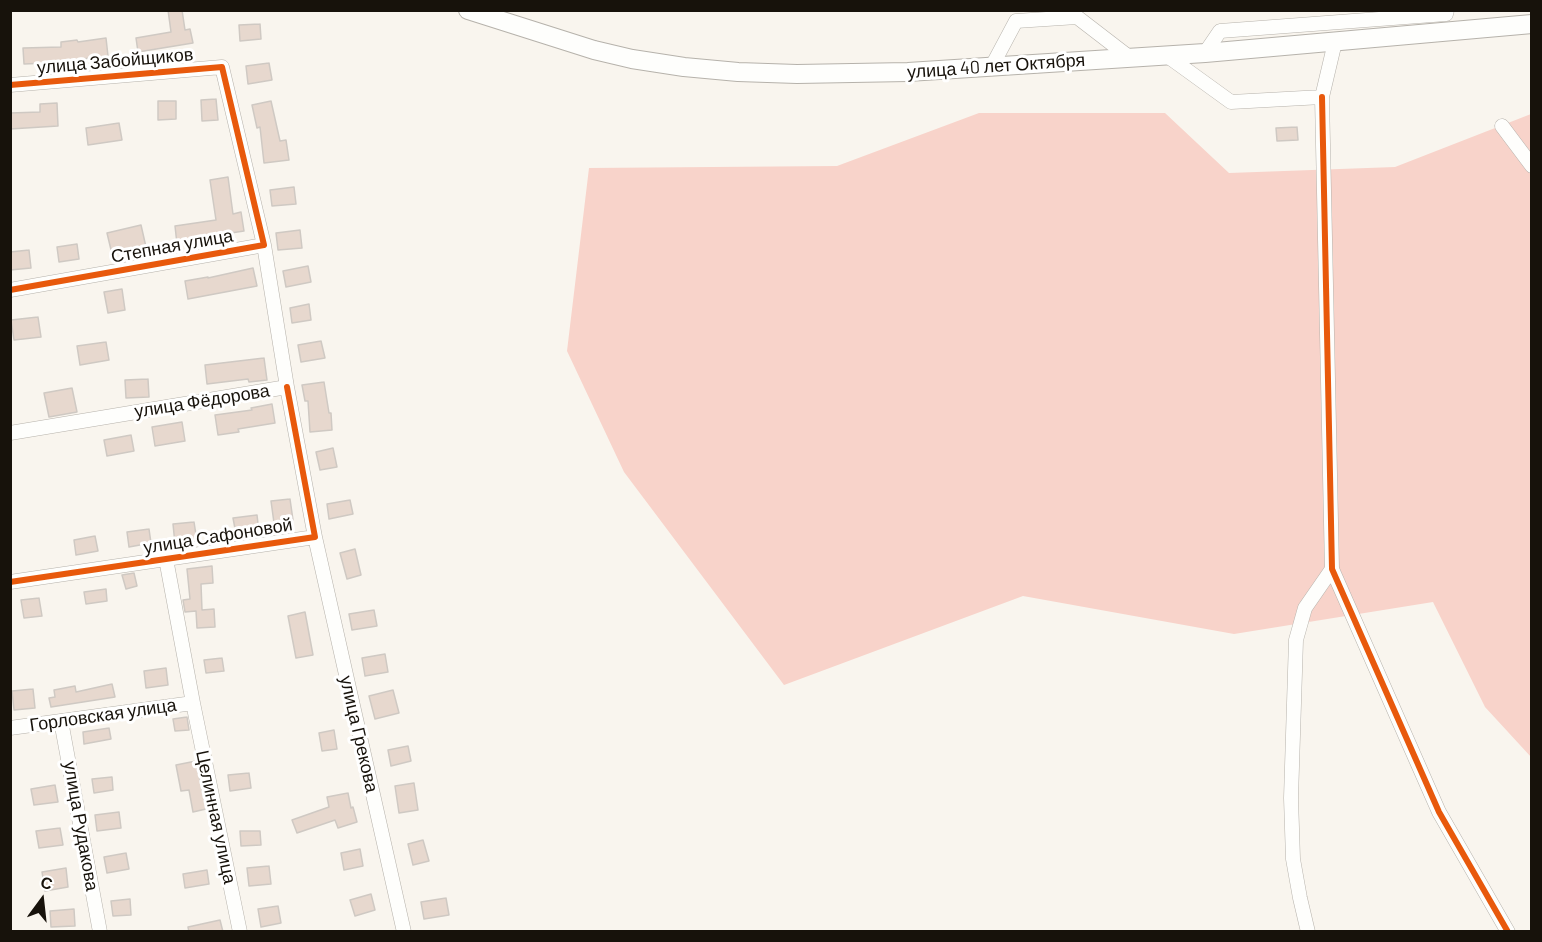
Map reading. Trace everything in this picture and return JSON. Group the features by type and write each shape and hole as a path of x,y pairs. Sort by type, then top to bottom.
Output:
{"main road":[{"name":"улица 40 лет Октября","path":"468,10 594,50 632,59 684,68 797,74 908,72 1205,53 1532,24"}],"street":[{"path":"1205,53 1220,31 1446,12 1462,31"},
{"path":"992,66 1016,21 1077,17 1129,57"},
{"path":"1335,42 1322,97 1332,569 1439,812 1508,932"},
{"path":"1166,55 1231,102 1322,97"},
{"name":"улица Забойщиков","path":"10,85 222,67"},
{"name":"Степная улица","path":"10,290 264,245 222,67"},
{"path":"1502,126 1532,166"},
{"name":"улица Фёдорова","path":"10,433 287,387 264,245"},
{"name":"улица Сафоновой","path":"10,582 315,537 287,387"},
{"name":"улица Грекова","path":"315,537 404,932"},
{"name":"Горловская улица","path":"10,728 193,703 166,559"},
{"path":"1308,932 1300,898 1293,849 1291,798 1296,640 1305,608 1332,569"},
{"name":"Целинная улица","path":"193,703 240,932"},
{"name":"улица Рудакова","path":"61,721 100,932"}],"shaded area":[{"path":"979,113 1165,113 1229,173 1395,167 1531,114 1531,757 1485,707 1433,602 1234,634 1023,596 784,685 624,472 567,351 589,168 837,166"}],"building":[{"path":"168,10 182,10 185,30 190,29 193,43 138,52 136,38 171,32"},
{"path":"260,24 261,39 240,41 239,25"},
{"path":"106,38 108,56 24,64 23,48 61,47 61,42"},
{"path":"269,63 272,80 248,84 246,66"},
{"path":"216,99 218,120 202,121 201,100"},
{"path":"158,101 176,101 176,119 158,120"},
{"path":"271,101 280,141 286,140 289,160 264,163 260,127 257,128 252,105"},
{"path":"57,103 58,126 10,129 10,113 40,112 40,104"},
{"path":"119,123 122,140 88,145 86,128"},
{"path":"1297,127 1298,140 1277,141 1276,128"},
{"path":"228,177 233,214 241,212 244,231 198,238 199,241 177,244 175,226 216,220 210,180"},
{"path":"294,187 296,204 272,206 270,190"},
{"path":"141,225 146,247 112,254 107,233"},
{"path":"300,230 302,248 278,250 276,233"},
{"path":"77,244 79,259 59,262 57,247"},
{"path":"29,250 31,268 10,270 10,252"},
{"path":"308,266 311,282 286,287 283,271"},
{"path":"253,268 257,286 188,299 185,281"},
{"path":"122,289 125,310 108,313 104,292"},
{"path":"309,304 311,320 292,323 290,308"},
{"path":"38,317 41,337 14,340 11,320"},
{"path":"321,341 325,358 301,362 298,345"},
{"path":"106,342 109,360 80,365 77,346"},
{"path":"264,358 267,380 249,382 248,379 207,384 205,365"},
{"path":"148,379 149,397 126,398 125,380"},
{"path":"324,382 329,413 331,413 332,430 310,432 308,401 305,401 302,385"},
{"path":"72,388 77,412 49,417 44,393"},
{"path":"272,404 275,423 218,435 215,415 252,410 251,408"},
{"path":"182,422 185,441 155,446 152,427"},
{"path":"131,435 134,451 107,456 104,440"},
{"path":"333,448 337,467 320,470 316,452"},
{"path":"290,499 293,520 274,523 271,501"},
{"path":"350,500 353,514 329,519 327,504"},
{"path":"257,515 259,532 236,534 233,518"},
{"path":"194,522 197,541 175,544 173,524"},
{"path":"149,529 151,543 129,547 127,532"},
{"path":"95,536 98,551 76,555 74,540"},
{"path":"355,549 361,575 347,579 340,553"},
{"path":"212,566 213,583 201,584 202,610 214,609 215,627 197,628 196,611 185,612 183,600 190,599 187,569"},
{"path":"134,573 137,586 126,589 122,575"},
{"path":"106,589 107,601 86,604 84,592"},
{"path":"39,598 42,616 24,618 21,600"},
{"path":"374,610 377,626 352,630 349,614"},
{"path":"305,612 313,655 296,658 288,616"},
{"path":"385,654 388,672 365,676 362,658"},
{"path":"222,658 224,671 206,673 204,660"},
{"path":"166,668 168,685 146,688 144,671"},
{"path":"112,684 115,697 51,707 49,698 55,697 54,690 75,686 76,692"},
{"path":"33,689 35,708 14,710 12,691"},
{"path":"393,690 399,713 375,719 369,696"},
{"path":"187,717 189,730 175,731 173,719"},
{"path":"109,728 111,739 84,744 83,732"},
{"path":"334,730 337,749 322,751 319,733"},
{"path":"408,746 411,761 391,766 388,750"},
{"path":"196,761 206,809 193,812 189,790 181,791 176,765"},
{"path":"249,773 251,788 230,791 228,775"},
{"path":"112,777 113,790 94,793 92,779"},
{"path":"414,783 418,810 399,813 395,786"},
{"path":"55,785 58,802 34,805 31,789"},
{"path":"348,793 357,822 338,828 335,820 297,833 292,820 329,807 327,797"},
{"path":"119,812 121,828 97,831 95,815"},
{"path":"60,828 63,845 39,848 36,831"},
{"path":"240,831 260,831 261,845 241,846"},
{"path":"423,840 429,861 413,865 408,844"},
{"path":"360,849 363,866 344,870 341,853"},
{"path":"126,853 129,869 107,873 104,857"},
{"path":"269,866 271,884 249,886 247,868"},
{"path":"66,868 68,887 45,891 42,872"},
{"path":"207,870 209,884 185,888 183,874"},
{"path":"371,894 375,910 355,916 350,900"},
{"path":"446,898 449,915 424,919 421,902"},
{"path":"130,899 131,915 113,916 111,901"},
{"path":"278,906 281,923 261,927 258,909"},
{"path":"74,909 75,926 51,927 50,911"},
{"path":"220,920 223,932 189,932 188,927"}],"cycle path":[{"path":"10,85 222,67 264,245 10,290"},
{"path":"1322,97 1332,569 1439,812 1508,932"},
{"path":"10,582 315,537 287,387"}]}
